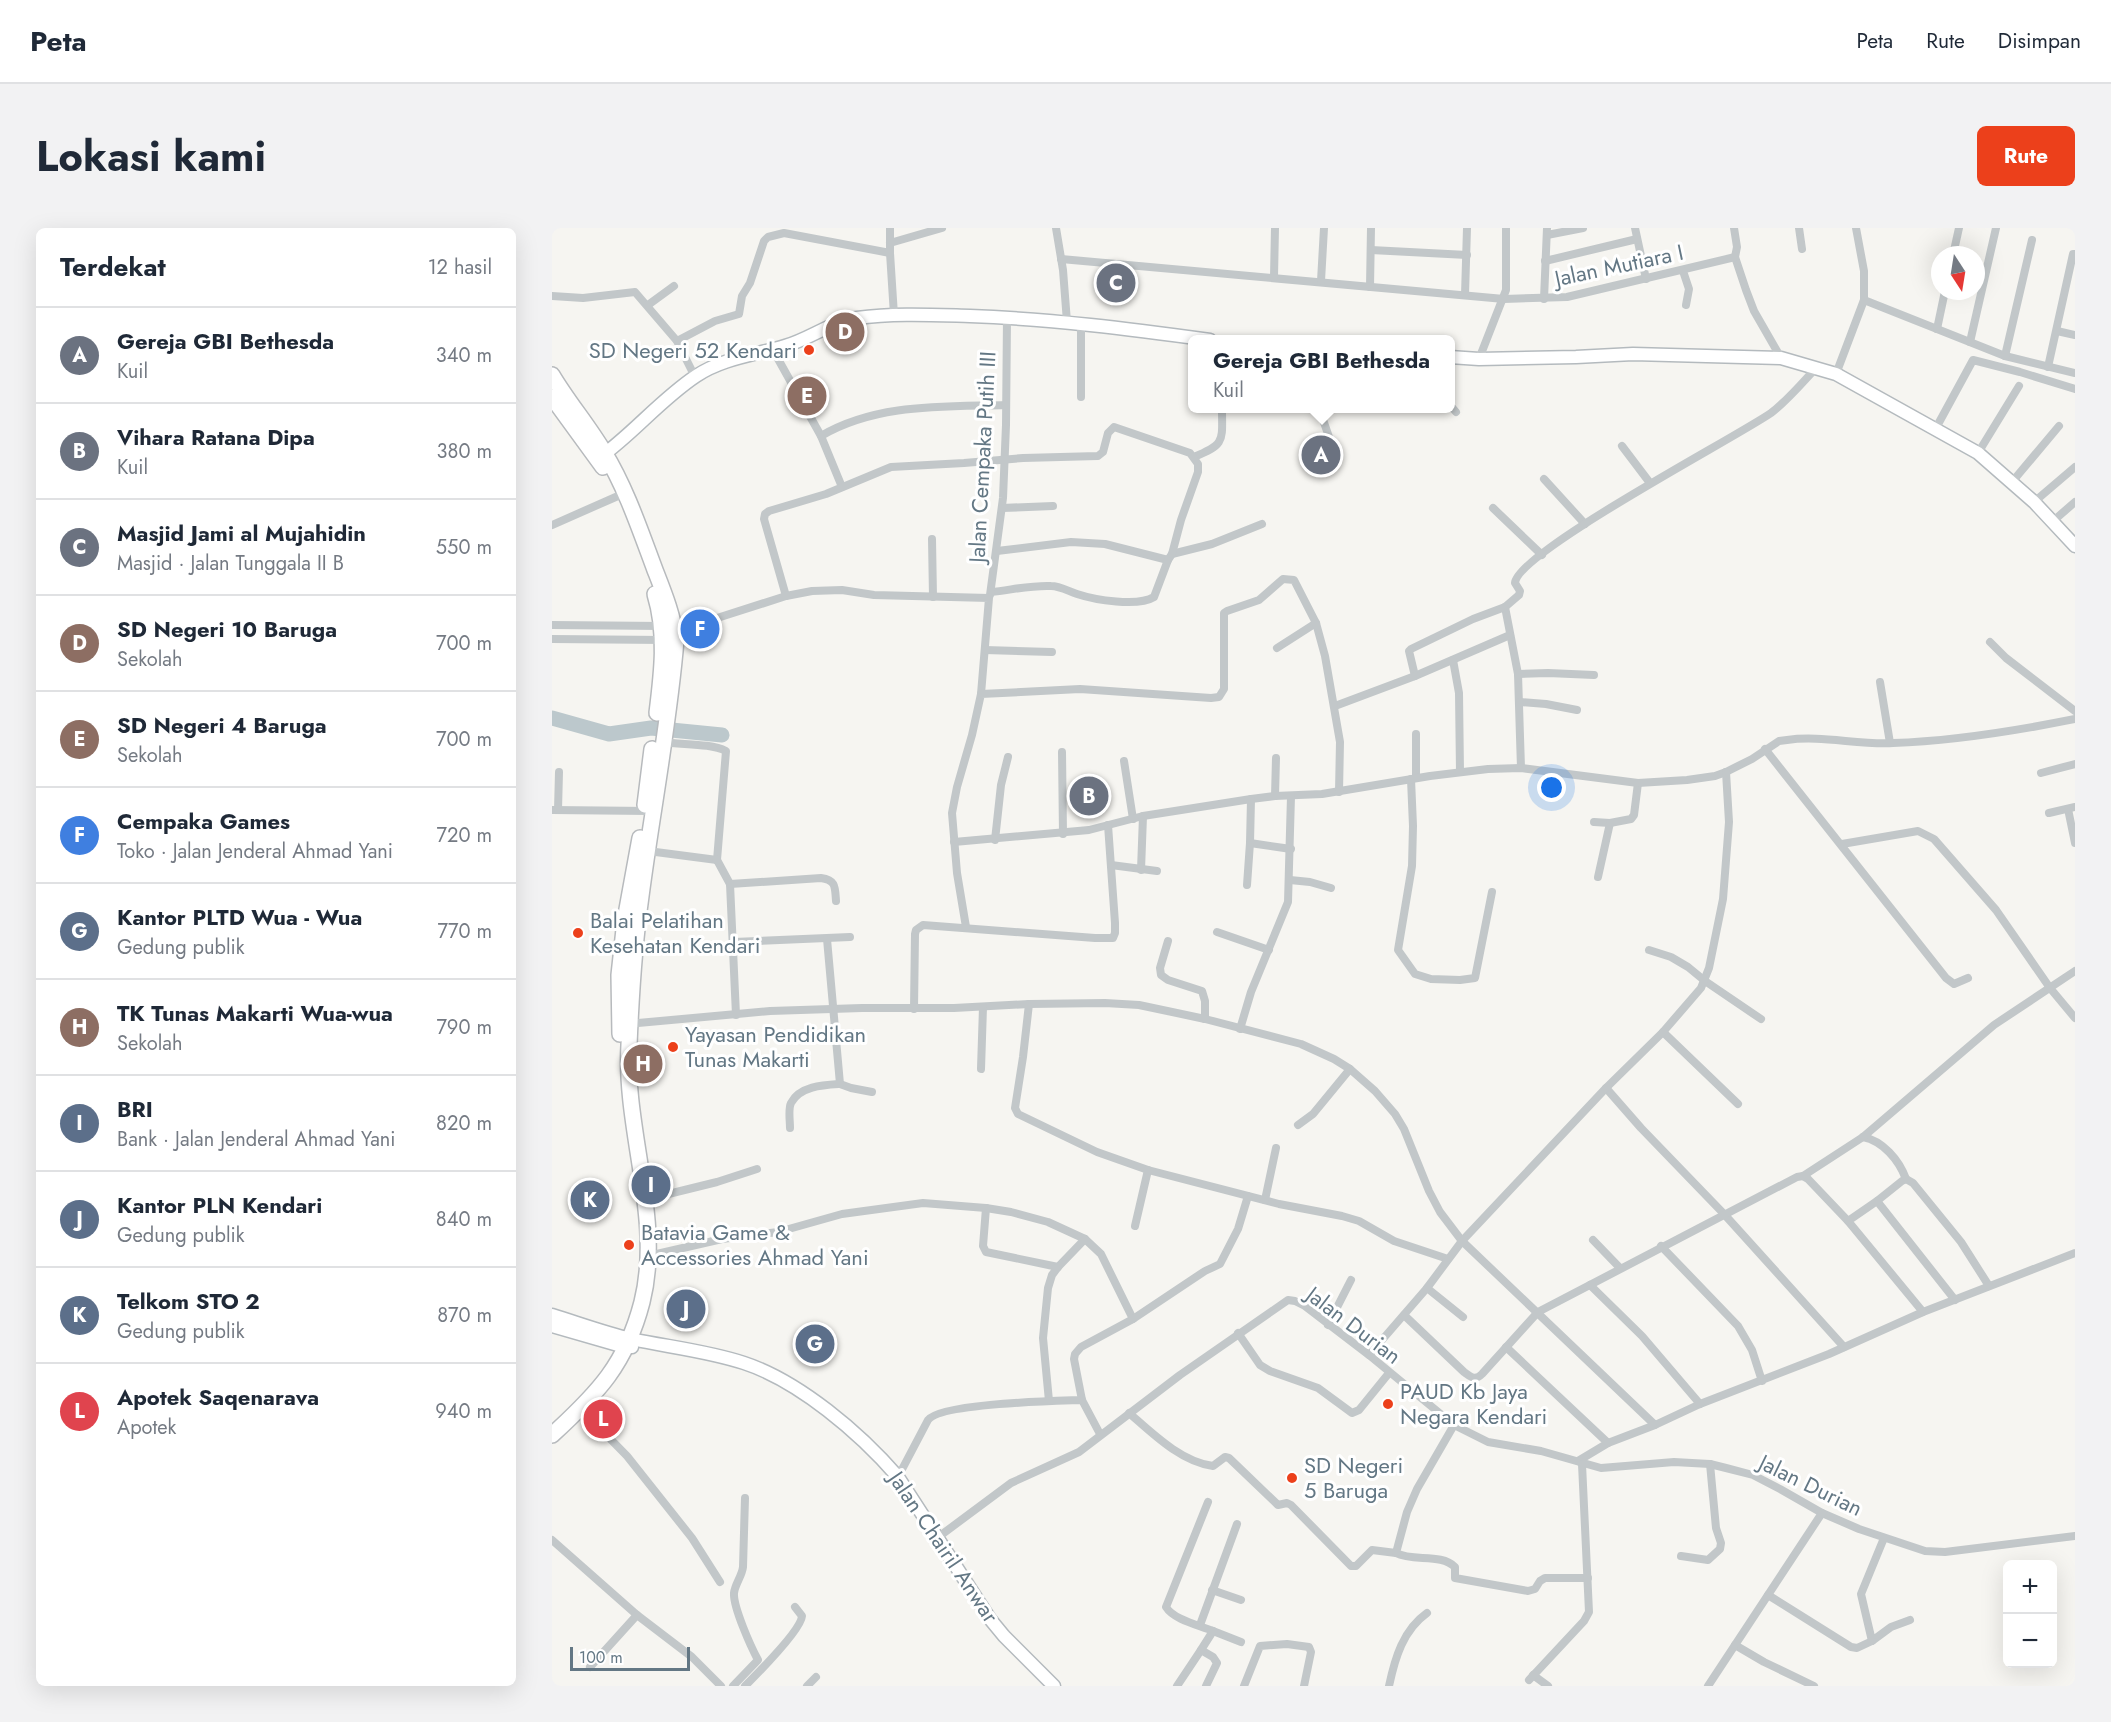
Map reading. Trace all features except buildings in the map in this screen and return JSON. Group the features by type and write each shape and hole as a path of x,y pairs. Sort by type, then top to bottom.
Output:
{"highway":[{"path":"552,375 637,520 669,605 672,632 664,656 661,730 650,811 648,851 625,1024 621,1099 637,1208 640,1241 638,1286 617,1365 580,1408 552,1435"},
{"path":"552,397 601,456 660,611 672,632"},
{"path":"552,1425 590,1388 624,1342 645,1288 648,1256 645,1200 629,1083 620,975 625,920 650,811"}],"street":[{"path":"890,228 894,315"},
{"path":"890,243 942,228"},
{"path":"1056,228 1067,322"},
{"path":"1274,277 1275,228"},
{"path":"1321,281 1324,228"},
{"path":"1370,287 1371,228"},
{"path":"1466,295 1467,228"},
{"path":"1479,360 1504,299 1507,282 1506,228"},
{"path":"1544,298 1547,232 1583,228"},
{"path":"1635,228 1646,279"},
{"path":"1734,228 1736,257 1754,311 1781,358"},
{"path":"1798,228 1802,249"},
{"path":"1836,374 1864,300 1864,271 1856,228"},
{"path":"1955,246 1959,228"},
{"path":"1970,342 1996,228"},
{"path":"677,340 715,321 740,314 742,296 750,283 764,241 768,237 784,232 890,253"},
{"path":"1545,261 1637,239"},
{"path":"2005,356 2032,240"},
{"path":"1371,250 1467,255"},
{"path":"2048,367 2073,254 2075,254"},
{"name":"Jalan Mutiara I","path":"1061,259 1504,299 1567,297 1736,257"},
{"path":"1683,271 1689,289 1686,305"},
{"path":"648,305 674,286"},
{"path":"552,296 583,298 635,292 677,340 695,377"},
{"path":"2064,293 2075,295"},
{"path":"1864,300 2005,356 2075,373"},
{"path":"1937,329 1943,300"},
{"path":"601,456 695,377 727,361 795,343 843,321 856,318 894,315 1007,318 1082,323 1188,336"},
{"name":"Jalan Cempaka Putih III","path":"966,927 952,813 981,694 990,595 1002,508 1007,318"},
{"path":"1081,397 1082,323"},
{"path":"2057,331 2075,334"},
{"path":"772,350 821,436 842,487"},
{"path":"1455,358 1479,360 1633,354 1781,358 1836,374 1978,453 2034,502 2074,545"},
{"path":"1936,428 1973,360 2075,389"},
{"path":"1415,676 1409,651 1411,649 1473,619 1505,607 1519,595 1520,591 1515,583 1517,574 1585,524 1650,483 1773,412 1816,368"},
{"path":"1978,453 2019,386"},
{"path":"821,436 860,418 889,411 1006,405"},
{"path":"1194,457 1212,450 1219,444 1222,436 1222,413"},
{"path":"1321,413 1329,437"},
{"path":"2012,482 2059,426"},
{"path":"552,639 672,632 786,596 822,590 933,597 990,595 1049,586 1096,599 1144,602 1154,597 1158,589 1198,472 1198,464 1190,453 1114,427 1108,433 1103,452 1098,456 1071,455 891,467 765,514 764,519 786,596"},
{"path":"1622,446 1650,483"},
{"path":"2034,502 2075,466"},
{"path":"1544,479 1585,524"},
{"path":"552,525 618,496"},
{"path":"2052,522 2075,502"},
{"path":"1002,508 1053,506"},
{"path":"1493,508 1542,555"},
{"path":"997,551 1071,542 1106,544 1170,557 1212,544 1262,524"},
{"path":"932,539 933,597"},
{"path":"981,694 1080,689 1210,699 1219,697 1224,689 1223,616 1227,611 1259,600 1287,578 1294,580 1316,622 1325,656 1340,742 1339,792"},
{"path":"1505,607 1518,675 1521,768"},
{"path":"1277,648 1316,622"},
{"path":"552,625 672,632"},
{"path":"1335,706 1415,676 1510,635"},
{"path":"1990,642 2006,658 2075,711"},
{"path":"985,650 1052,652"},
{"path":"1453,660 1459,693 1460,772"},
{"path":"1518,675 1548,673 1594,675"},
{"path":"1880,682 1890,743"},
{"path":"1520,702 1577,710"},
{"path":"954,842 1063,834 1143,816 1251,799 1339,792 1460,772 1521,768 1638,783 1687,780 1726,772 1752,759 1779,741 1796,738 1890,743 1928,741 2020,730 2075,719"},
{"path":"661,730 682,745 718,747 726,751 717,860 730,884 736,1015"},
{"path":"1416,734 1413,859 1398,946 1399,952 1415,974 1431,979 1475,978 1492,892"},
{"path":"1765,749 1946,978 1954,984 1968,978"},
{"path":"1062,752 1063,834"},
{"path":"995,840 1001,785 1008,757"},
{"path":"1275,796 1276,758"},
{"path":"1124,761 1133,819"},
{"path":"2041,773 2075,764"},
{"path":"560,772 555,810 650,811"},
{"path":"1369,1355 1427,1288 1462,1241 1606,1088 1664,1032 1701,988 1705,981 1724,899 1729,822 1726,772"},
{"path":"1594,822 1628,821 1634,815 1638,783"},
{"path":"1240,1029 1251,992 1288,902 1291,796"},
{"path":"1247,885 1251,799"},
{"path":"2049,813 2071,808 2075,843"},
{"path":"1141,870 1143,816"},
{"path":"1598,877 1610,823"},
{"path":"914,1009 916,930 923,926 966,927 1111,939 1115,933 1108,825"},
{"path":"1842,844 1918,831 1928,834 1971,879 1996,910 2050,988 2075,1018"},
{"path":"1250,843 1291,849"},
{"path":"648,851 717,860"},
{"path":"1111,865 1157,871"},
{"path":"730,884 821,878 833,881 835,884 836,901"},
{"path":"1290,880 1310,882 1331,888"},
{"path":"1217,932 1269,950"},
{"path":"734,942 850,937"},
{"path":"827,939 840,1084"},
{"path":"1168,941 1160,968 1161,975 1168,980 1202,991 1205,1002 1205,1019"},
{"path":"1649,950 1680,962 1761,1019"},
{"path":"1404,1315 1472,1378 1482,1374 1538,1312 1661,1246 1803,1176 1863,1137 1994,1025 2075,971"},
{"path":"625,1024 770,1011 834,1008 914,1009 1029,1004 1122,1004 1138,1005 1205,1019 1301,1044 1350,1069 1376,1091 1404,1129 1429,1191 1440,1212 1462,1241 1655,1425"},
{"path":"1029,1004 1016,1112 1081,1146 1148,1170 1359,1221 1394,1241 1448,1258"},
{"path":"981,1069 983,1007"},
{"path":"1664,1032 1737,1104"},
{"path":"1298,1125 1313,1114 1350,1069"},
{"path":"790,1128 790,1108 793,1100 816,1086 840,1084 872,1092"},
{"path":"1606,1088 1844,1347"},
{"path":"1863,1137 1878,1141 1888,1151 1906,1179 1913,1183 1961,1242 1989,1286"},
{"path":"1265,1200 1276,1148"},
{"path":"645,1200 717,1182 757,1168"},
{"path":"1135,1226 1148,1170"},
{"path":"1803,1176 1848,1221 1923,1312"},
{"path":"1848,1221 1906,1179"},
{"path":"1100,1434 1082,1400 1074,1359 1077,1350 1133,1319 1205,1270 1220,1264 1238,1229 1248,1196"},
{"path":"1877,1201 1955,1299"},
{"path":"648,1256 722,1239 778,1232 842,1214 923,1203 986,1208 1048,1222 1085,1239 1101,1254 1133,1319"},
{"path":"986,1208 982,1246 986,1252 1058,1267"},
{"path":"1049,1401 1043,1355 1043,1328 1048,1288 1052,1275 1058,1267 1085,1239"},
{"path":"1593,1240 1620,1268"},
{"path":"1661,1246 1738,1326 1752,1350 1762,1381"},
{"path":"1548,1686 1531,1678 1584,1621 1589,1611 1580,1462 1608,1443 1700,1404 1762,1381 1955,1299 2075,1253"},
{"path":"1328,1325 1351,1280"},
{"path":"1590,1285 1642,1335 1700,1404"},
{"path":"1427,1288 1463,1317"},
{"name":"Jalan Durian","path":"935,1539 1011,1484 1070,1457 1238,1333 1288,1300 1305,1306 1454,1425 1495,1444 1541,1451 1608,1468 1674,1462 1710,1464 1753,1475 1822,1513 1884,1538 1925,1551 1945,1552 2075,1536"},
{"path":"552,1315 624,1342"},
{"path":"552,1326 624,1342"},
{"path":"1238,1333 1260,1365 1270,1371 1318,1388 1352,1413 1359,1410 1389,1373"},
{"name":"Jalan Chairil Anwar","path":"624,1342 758,1368 819,1404 848,1427 898,1477 989,1624 1049,1686"},
{"path":"1506,1347 1608,1443"},
{"name":"Jalan Chairil Anwar","path":"727,1361 774,1382 801,1398 846,1432 891,1474 990,1619 1054,1686"},
{"path":"898,1477 928,1420 933,1415 964,1408 1082,1400"},
{"path":"580,1408 627,1456 692,1538 720,1582"},
{"path":"1129,1413 1162,1441 1192,1460 1213,1466 1225,1457 1229,1458 1278,1505 1287,1503 1291,1505 1351,1566 1356,1566 1372,1550 1448,1562 1455,1567 1455,1578 1528,1591 1535,1589 1545,1578 1588,1578"},
{"path":"1396,1553 1407,1512 1454,1425"},
{"path":"1681,1556 1708,1560 1720,1549 1710,1464"},
{"path":"745,1497 743,1567 742,1575 735,1587 735,1599 751,1647 761,1662"},
{"path":"1208,1502 1166,1605 1169,1612 1241,1641"},
{"path":"1708,1686 1822,1513"},
{"path":"1200,1625 1237,1524"},
{"path":"1872,1641 1861,1594 1884,1538"},
{"path":"552,1540 637,1615 688,1653 721,1686"},
{"path":"1212,1590 1241,1600"},
{"path":"1768,1595 1851,1647 1857,1648 1872,1641 1891,1627 1910,1620"},
{"path":"732,1686 788,1640 801,1623 802,1616 795,1606"},
{"path":"1389,1686 1392,1668 1402,1643 1415,1623 1428,1613"},
{"path":"590,1667 637,1615"},
{"path":"1177,1686 1213,1631"},
{"path":"1244,1686 1260,1646 1287,1644 1309,1647 1311,1652 1304,1686"},
{"path":"1734,1644 1764,1662 1814,1686"},
{"path":"1201,1650 1213,1657 1217,1663 1206,1686"},
{"path":"751,1684 761,1662"},
{"path":"807,1686 816,1677"}],"waterway":[{"path":"552,718 609,734 651,728 722,735"}],"place":[{"name":"Masjid Jami al Mujahidin","path":"1116,283"},
{"name":"SD Negeri 10 Baruga","path":"845,332"},
{"name":"SD Negeri 52 Kendari","path":"809,350"},
{"name":"SD Negeri 4 Baruga","path":"807,396"},
{"name":"Gereja GBI Bethesda","path":"1321,455"},
{"name":"Cempaka Games","path":"700,629"},
{"name":"Vihara Ratana Dipa","path":"1089,796"},
{"name":"Balai Pelatihan Kesehatan Kendari","path":"578,933"},
{"name":"Yayasan Pendidikan Tunas Makarti","path":"673,1047"},
{"name":"TK Tunas Makarti Wua-wua","path":"643,1064"},
{"name":"BRI","path":"651,1185"},
{"name":"Telkom STO 2","path":"590,1200"},
{"name":"Batavia Game & Accessories Ahmad Yani","path":"629,1245"},
{"name":"Kantor PLN Kendari","path":"686,1309"},
{"name":"Kantor PLTD Wua - Wua","path":"815,1344"},
{"name":"PAUD Kb Jaya Negara Kendari","path":"1388,1404"},
{"name":"Apotek Saqenarava","path":"603,1419"},
{"name":"SD Negeri 5 Baruga","path":"1292,1478"}]}
